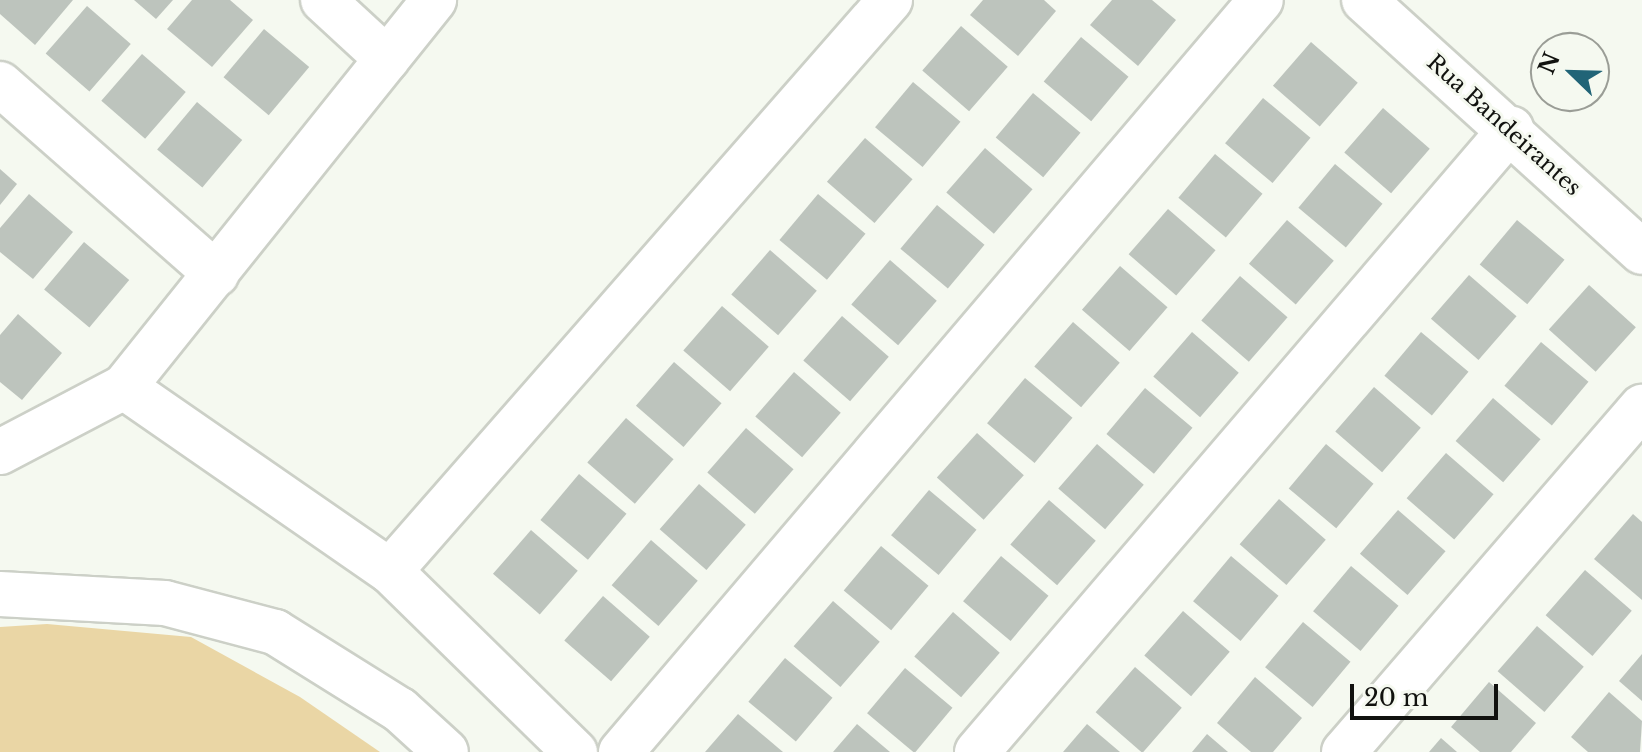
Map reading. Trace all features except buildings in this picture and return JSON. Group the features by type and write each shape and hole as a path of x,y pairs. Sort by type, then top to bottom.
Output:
{"street":[{"path":"323,0 387,59"},
{"path":"0,452 124,387 434,0"},
{"path":"390,571 890,0"},
{"path":"621,752 1261,0"},
{"name":"Rua Bandeirantes","path":"1364,0 1511,129 1642,252"},
{"path":"0,84 216,274"},
{"path":"977,752 1511,129"},
{"path":"124,387 390,571 575,752"},
{"path":"1344,752 1642,407"},
{"path":"0,594 165,603 275,632 400,710 446,752"}],"shaded area":[{"path":"47,624 191,637 300,697 380,752 0,752 0,627"}]}
